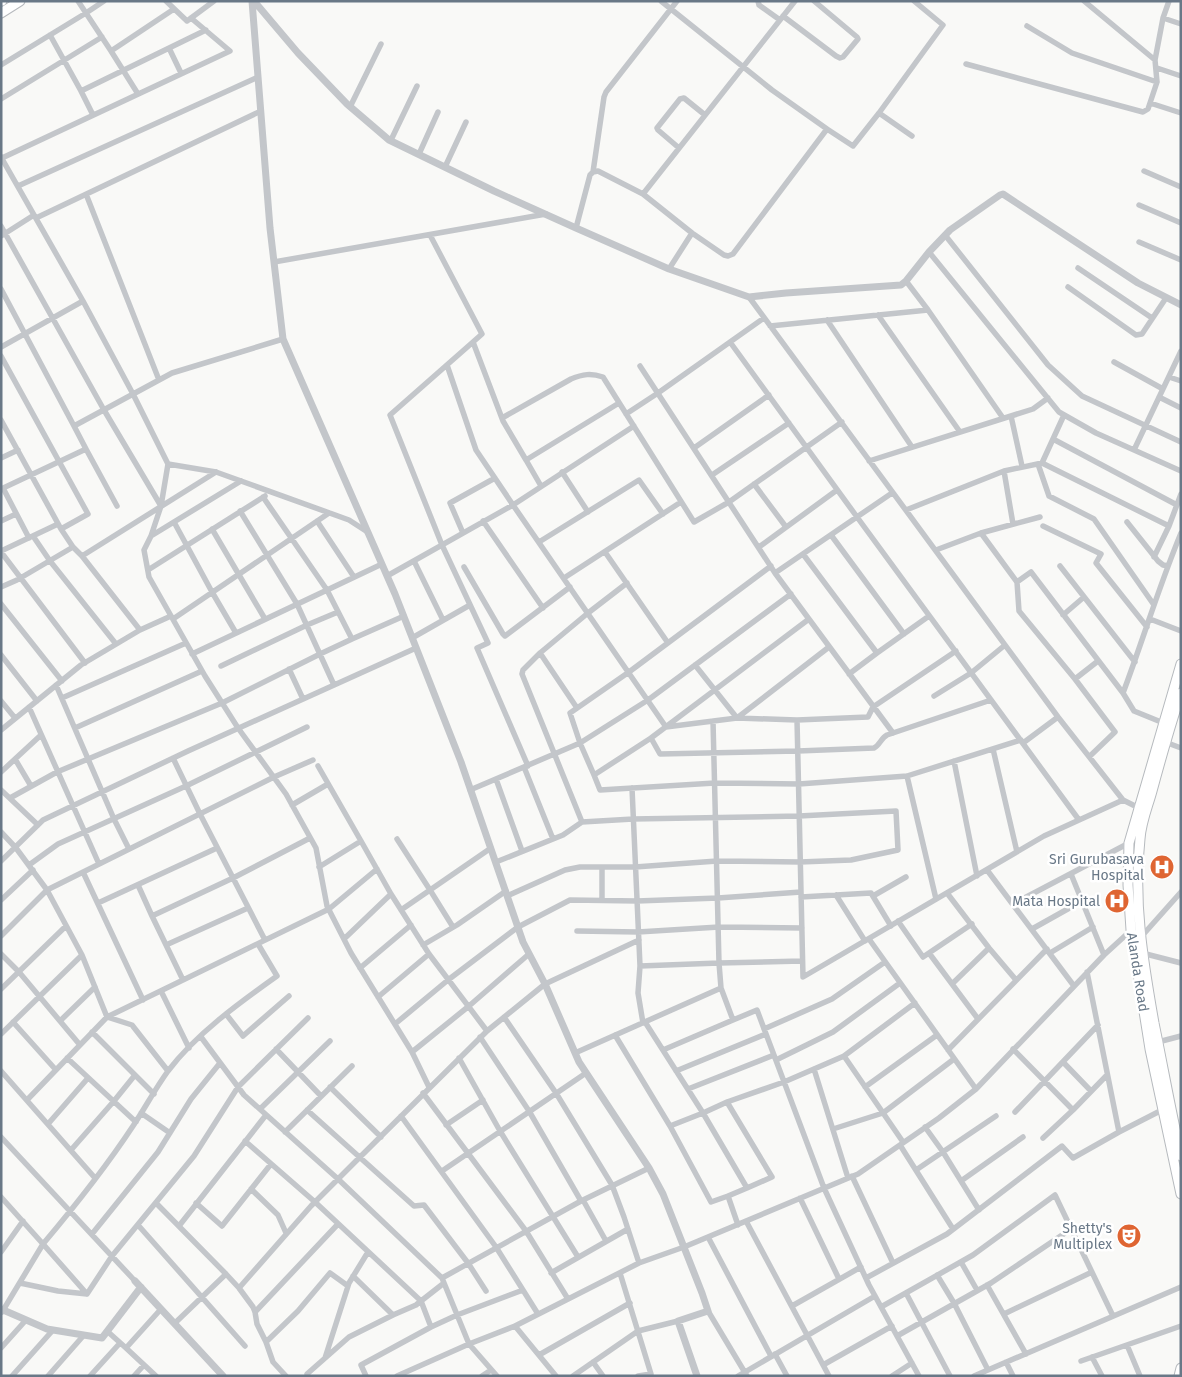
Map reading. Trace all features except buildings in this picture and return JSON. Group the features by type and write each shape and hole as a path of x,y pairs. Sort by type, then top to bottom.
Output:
{"main road":[{"path":"1,13 20,1"},
{"name":"Alanda Road","path":"1181,664 1167,724 1166,742 1140,836 1138,867 1139,923 1142,953 1158,1042 1177,1119 1181,1156"},
{"name":"Alanda Road","path":"1181,693 1167,724 1138,808 1129,843 1128,885 1131,930 1150,1049 1181,1194"},
{"path":"1179,1376 1181,1368"}],"street":[{"path":"78,1 138,94"},
{"path":"1,65 104,1"},
{"path":"166,1 187,21 214,1"},
{"path":"253,1 269,218 283,339 404,616 470,790 523,942 545,984 575,1053 586,1073 649,1168 663,1194 708,1311 746,1374"},
{"path":"253,1 298,53 350,107 390,140 576,228 669,269 749,297 901,285 950,230 1003,194 1138,283 1181,305"},
{"path":"661,1 742,68 853,146 944,25 914,1"},
{"path":"576,228 590,175 593,172 605,94 677,1"},
{"path":"758,1 759,5 782,18 836,56 843,57 856,42 857,37 814,1"},
{"path":"643,194 795,1"},
{"path":"1084,1 1156,60"},
{"path":"966,64 1141,112 1146,111 1157,82 1156,60 1163,18 1169,1"},
{"path":"111,51 174,9"},
{"path":"191,18 230,50 2,158 83,301 168,464 161,506 144,550 149,577 202,671 238,728 286,794 316,848 327,906 360,968 412,1052 429,1087"},
{"path":"1163,18 1181,24"},
{"path":"1027,26 1072,53 1157,82"},
{"path":"82,92 206,30"},
{"path":"50,35 93,115"},
{"path":"1,99 102,37"},
{"path":"350,107 381,44"},
{"path":"169,48 182,73"},
{"path":"1157,68 1181,76"},
{"path":"18,186 258,77"},
{"path":"390,140 417,86"},
{"path":"679,148 657,128 681,98 684,98 705,115"},
{"path":"1150,103 1181,113"},
{"path":"3,234 35,216 86,194 261,111"},
{"path":"419,154 438,112"},
{"path":"879,113 912,136"},
{"path":"445,167 466,122"},
{"path":"593,172 598,172 643,194 692,233 728,256 734,254 827,129"},
{"path":"1144,171 1181,187"},
{"path":"86,194 159,380"},
{"path":"1139,205 1181,223"},
{"path":"274,262 546,214"},
{"path":"1,226 3,234 161,506"},
{"path":"669,269 692,233"},
{"path":"430,235 482,334 390,415 442,545 488,643 477,648 526,766 553,839"},
{"path":"945,235 1048,365 1082,396 1181,442"},
{"path":"1140,242 1181,260"},
{"path":"929,252 1059,412 1096,433 1181,471"},
{"path":"1078,268 1152,318"},
{"path":"906,281 1003,418"},
{"path":"1068,287 1136,335 1142,334 1166,298"},
{"path":"1,289 117,506"},
{"path":"749,297 1058,717 1123,800 1138,808 1145,816"},
{"path":"1,347 83,301"},
{"path":"770,326 928,310"},
{"path":"878,315 960,432"},
{"path":"626,414 764,318"},
{"path":"827,320 912,448"},
{"path":"74,426 172,373 283,339"},
{"path":"473,342 502,418 541,486"},
{"path":"730,342 1079,820"},
{"path":"1134,450 1181,351"},
{"path":"1,356 88,514 1,551 85,663"},
{"path":"1114,362 1163,389"},
{"path":"447,365 476,450 666,727"},
{"path":"640,366 775,572 893,733"},
{"path":"502,418 571,379 588,374 595,374 603,378 694,522 729,502 842,422"},
{"path":"1169,377 1181,381"},
{"path":"694,448 769,395"},
{"path":"1159,397 1181,408"},
{"path":"869,461 1011,416 1033,408 1048,398"},
{"path":"526,460 619,403"},
{"path":"1064,415 1040,463 1049,496 1094,519 1154,605"},
{"path":"1011,416 1022,466"},
{"path":"2,423 73,547 140,630"},
{"path":"712,475 789,423"},
{"path":"387,576 513,504 634,426"},
{"path":"1053,439 1177,505"},
{"path":"86,449 2,489 31,537 116,644"},
{"path":"1,458 18,450"},
{"path":"906,510 1004,471 1040,463 1169,526"},
{"path":"168,464 216,472 349,520 366,531"},
{"path":"1004,471 1013,524"},
{"path":"82,556 216,472"},
{"path":"562,472 588,512"},
{"path":"463,533 450,503 495,478"},
{"path":"539,542 640,480 663,514"},
{"path":"151,536 240,481"},
{"path":"754,484 786,526"},
{"path":"758,547 837,490"},
{"path":"148,570 271,492"},
{"path":"775,572 892,493"},
{"path":"1154,557 1169,526 1181,494"},
{"path":"263,497 327,590 352,639"},
{"path":"564,578 681,502"},
{"path":"240,511 297,604 334,685"},
{"path":"1,730 85,663 140,630 172,617 329,513"},
{"path":"1,521 16,514"},
{"path":"936,550 981,533 1040,517"},
{"path":"317,521 354,577"},
{"path":"484,521 542,608"},
{"path":"174,522 236,633"},
{"path":"1127,522 1160,564 1168,566"},
{"path":"1043,526 1101,554 1096,563 1147,626"},
{"path":"212,529 265,620"},
{"path":"981,533 1017,582 1019,611 1075,679 1114,732 1090,756"},
{"path":"1123,693 1181,534"},
{"path":"830,535 904,634"},
{"path":"1,587 21,578 73,547"},
{"path":"605,552 668,643"},
{"path":"803,554 877,653"},
{"path":"414,561 443,620"},
{"path":"192,654 382,564"},
{"path":"771,566 629,672 570,713 580,744 600,790 715,783 799,784 907,776 993,749 1022,742 1058,717"},
{"path":"1060,566 1135,662"},
{"path":"464,567 503,634 507,635 570,587"},
{"path":"1017,582 1031,572 1123,693 1134,712 1167,724"},
{"path":"582,822 522,672 540,653 627,583"},
{"path":"470,790 580,744 648,700 791,594"},
{"path":"1063,615 1084,597"},
{"path":"1,604 62,681"},
{"path":"412,638 470,604"},
{"path":"221,666 306,625 338,612"},
{"path":"10,798 57,772 222,703 320,654 404,616"},
{"path":"849,674 929,616"},
{"path":"594,775 651,738 809,619"},
{"path":"1150,619 1181,631"},
{"path":"62,698 186,643"},
{"path":"934,696 971,673 1005,645"},
{"path":"737,718 830,647"},
{"path":"1,861 43,820 238,728 416,648"},
{"path":"666,727 737,718 797,720 868,716 873,707 956,651"},
{"path":"540,653 577,708"},
{"path":"1,655 37,701"},
{"path":"1075,679 1098,660"},
{"path":"695,665 737,718"},
{"path":"289,669 303,699"},
{"path":"75,728 202,671"},
{"path":"56,685 114,819 129,849"},
{"path":"1,700 15,718"},
{"path":"651,738 660,754 874,748 879,745 884,737 893,733 992,700"},
{"path":"29,707 99,864"},
{"path":"797,720 803,977 1044,836 1123,800"},
{"path":"713,721 721,988 733,1020"},
{"path":"1,900 31,868 58,844 186,786 307,727"},
{"path":"1,772 41,735"},
{"path":"1166,742 1181,748"},
{"path":"993,749 1017,852"},
{"path":"173,758 265,940"},
{"path":"15,759 30,786"},
{"path":"1,936 47,890 274,777 313,760"},
{"path":"954,761 977,876"},
{"path":"318,766 391,894 423,945 487,1030"},
{"path":"907,776 936,900"},
{"path":"496,779 522,851"},
{"path":"292,805 328,784"},
{"path":"632,788 640,966 638,992 644,1022 703,1113 747,1188"},
{"path":"1,790 38,825"},
{"path":"423,945 506,894 565,870 580,867 636,867 717,861 800,862 851,860 898,850 896,811 799,816 633,819 582,822 569,832 496,862"},
{"path":"1,832 16,848 47,890 82,955 107,1017"},
{"path":"152,916 233,878 310,838"},
{"path":"397,839 453,927"},
{"path":"320,868 361,842"},
{"path":"1013,904 1129,843"},
{"path":"98,903 217,848"},
{"path":"401,910 490,848"},
{"path":"602,867 602,900"},
{"path":"27,1100 107,1017 329,909 377,869"},
{"path":"987,870 1074,986"},
{"path":"83,872 143,1000"},
{"path":"1071,874 1104,955"},
{"path":"873,896 906,877"},
{"path":"138,885 183,980"},
{"path":"1133,944 1181,892"},
{"path":"395,1024 448,980 518,927 570,900 637,901 871,893 891,926"},
{"path":"947,893 1016,980"},
{"path":"344,939 391,894"},
{"path":"836,895 976,1089"},
{"path":"1032,929 1082,901"},
{"path":"166,945 248,908"},
{"path":"898,921 923,957 972,924"},
{"path":"401,1375 469,1344 515,1326 638,1263 684,1248 858,1174 926,1127 976,1089 1087,972 1139,923"},
{"path":"360,968 411,925"},
{"path":"1,989 66,926"},
{"path":"577,931 638,932 719,927 802,928"},
{"path":"948,1050 1016,980 1048,951 1093,928"},
{"path":"239,1288 314,1202 487,1030 545,984 639,940"},
{"path":"141,1287 102,1338 47,1329 2,1311 44,1244 71,1212 136,1122 168,1071 189,1048 234,1007 277,976 258,944"},
{"path":"952,984 989,948"},
{"path":"929,953 978,1020"},
{"path":"1142,953 1181,963"},
{"path":"1,954 19,972 80,1045"},
{"path":"378,997 429,954"},
{"path":"412,1052 529,954"},
{"path":"1,1034 82,955"},
{"path":"640,966 802,960"},
{"path":"676,1070 832,999 885,962"},
{"path":"1087,972 1119,1132"},
{"path":"688,1089 775,1057 833,1032 900,983"},
{"path":"60,1021 95,987"},
{"path":"575,1053 721,988"},
{"path":"161,991 189,1048"},
{"path":"226,1014 244,1036 289,996"},
{"path":"670,1126 728,1102 784,1082 844,1056 915,1003"},
{"path":"663,1050 757,1010 824,1188 875,1296 919,1376"},
{"path":"107,1017 132,1025 168,1071"},
{"path":"504,1017 556,1093 612,1185 638,1263"},
{"path":"87,1294 112,1256 194,1156 238,1087 308,1018"},
{"path":"13,1022 56,1070"},
{"path":"1015,1112 1098,1025"},
{"path":"92,1032 154,1094"},
{"path":"615,1035 670,1126 711,1202 772,1177 728,1102"},
{"path":"866,1087 937,1035"},
{"path":"1158,1042 1181,1036"},
{"path":"201,1037 244,1095 338,1179 443,1280 469,1344 497,1376"},
{"path":"480,1038 529,1111 606,1241"},
{"path":"260,1109 330,1041"},
{"path":"276,1049 322,1096"},
{"path":"1013,1049 1073,1110"},
{"path":"844,1056 883,1113 953,1230"},
{"path":"67,1058 136,1122"},
{"path":"459,1058 500,1131 578,1257"},
{"path":"833,1129 883,1113 954,1059"},
{"path":"1063,1062 1091,1091"},
{"path":"92,1234 158,1152 191,1099 220,1063"},
{"path":"285,1132 352,1066"},
{"path":"814,1069 850,1177 893,1263"},
{"path":"1,1071 95,1178"},
{"path":"442,1172 586,1073"},
{"path":"71,1150 135,1075"},
{"path":"1043,1138 1108,1075"},
{"path":"48,1124 88,1078"},
{"path":"330,1087 381,1136"},
{"path":"423,1094 526,1231 568,1299"},
{"path":"446,1125 483,1100"},
{"path":"307,1110 414,1206 424,1205 468,1263 486,1291"},
{"path":"866,1278 953,1230 1062,1146 1073,1158 1162,1110"},
{"path":"141,1114 170,1132"},
{"path":"179,1226 266,1115"},
{"path":"402,1116 496,1247 538,1314"},
{"path":"916,1170 996,1116"},
{"path":"926,1127 978,1210"},
{"path":"1,1137 223,1376"},
{"path":"961,1181 1023,1137"},
{"path":"245,1141 421,1301 432,1327"},
{"path":"196,1203 222,1226 271,1164"},
{"path":"307,1375 349,1337 416,1306 443,1280 468,1263 582,1200 649,1168"},
{"path":"252,1189 278,1215 286,1233"},
{"path":"881,1306 973,1255 1054,1195 1113,1316"},
{"path":"728,1196 738,1225"},
{"path":"2,1198 87,1294"},
{"path":"800,1198 839,1279"},
{"path":"156,1202 239,1288 255,1312 257,1324 273,1362 286,1376"},
{"path":"1,1252 23,1221"},
{"path":"746,1221 829,1376"},
{"path":"255,1312 338,1224"},
{"path":"138,1225 245,1346"},
{"path":"551,1273 628,1229"},
{"path":"897,1336 987,1285 1071,1230"},
{"path":"708,1237 773,1355 787,1376"},
{"path":"325,1359 348,1286 368,1252"},
{"path":"961,1262 977,1290"},
{"path":"792,1306 861,1267"},
{"path":"1004,1314 1092,1272"},
{"path":"266,1342 298,1311 330,1273 348,1286"},
{"path":"620,1273 651,1374 638,1376"},
{"path":"175,1323 226,1274"},
{"path":"937,1275 988,1370"},
{"path":"353,1276 393,1315"},
{"path":"20,1283 58,1291 87,1294"},
{"path":"987,1285 1026,1354"},
{"path":"974,1376 1181,1287"},
{"path":"366,1376 361,1365 457,1315 523,1290"},
{"path":"906,1293 950,1376"},
{"path":"738,1376 746,1374 773,1355 875,1296"},
{"path":"539,1355 630,1303"},
{"path":"126,1348 161,1309"},
{"path":"573,1376 638,1331 708,1311"},
{"path":"1,1348 26,1320"},
{"path":"678,1321 698,1376"},
{"path":"515,1326 556,1376"},
{"path":"823,1365 892,1326"},
{"path":"1081,1361 1181,1326"},
{"path":"12,1376 53,1330"},
{"path":"107,1331 156,1376"},
{"path":"48,1376 84,1335"},
{"path":"90,1376 120,1343"},
{"path":"1127,1345 1140,1376"},
{"path":"1092,1357 1102,1376"},
{"path":"593,1362 603,1376"},
{"path":"1006,1362 1012,1375"},
{"path":"892,1376 912,1364"},
{"path":"134,1376 144,1365"},
{"path":"482,1376 491,1370"}],"place":[{"name":"Sri Gurubasava Hospital","path":"1162,867"},
{"name":"Mata Hospital","path":"1117,901"},
{"name":"Shetty's Multiplex","path":"1129,1236"}]}
